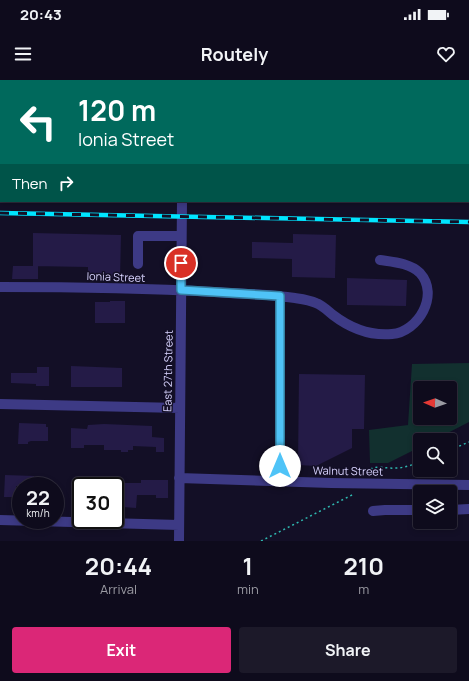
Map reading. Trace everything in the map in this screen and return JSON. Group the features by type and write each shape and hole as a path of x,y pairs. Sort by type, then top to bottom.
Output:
{"street":[{"name":"East 27th Street","path":"179,541 182,202"},
{"path":"138,264 138,236 181,236"},
{"name":"Ionia Street","path":"0,287 181,290 280,296 316,302 358,330 375,334 394,334 405,330 414,324 427,303 429,291 419,273 409,266 380,260"},
{"path":"280,296 280,481"},
{"path":"0,404 180,408"},
{"name":"Walnut Street","path":"180,478 469,485"},
{"path":"457,510 469,509"},
{"path":"373,511 413,510"},
{"path":"0,520 179,525"}],"path":[{"path":"457,447 469,442"},
{"path":"261,541 366,488 370,469 375,467 399,468 413,464"}],"green space":[{"path":"0,202 28,202 28,203"},
{"path":"469,363 469,422 448,433 413,433 413,450 388,463 370,463 369,430 408,425 412,364"}],"building":[{"path":"33,233 121,235 120,279 88,278 88,267 33,266"},
{"path":"293,234 336,235 335,278 292,277 292,259 252,258 252,242 293,243"},
{"path":"13,266 38,266 38,279 12,279"},
{"path":"347,278 407,280 406,306 347,305"},
{"path":"125,301 125,323 95,323 95,302"},
{"path":"71,366 122,368 122,387 71,387"},
{"path":"37,367 49,367 49,386 11,383 11,373 37,373"},
{"path":"299,374 365,375 364,429 352,429 352,448 316,466 298,465"},
{"path":"19,423 46,424 46,427 48,427 48,441 31,441 28,442 28,444 18,444"},
{"path":"104,424 152,426 152,437 164,438 164,452 156,452 156,447 133,446 133,450 128,450 128,452 121,452 121,450 104,450 104,445 84,445 84,448 71,448 71,428 87,429 88,425"},
{"path":"5,475 34,476 12,477 12,497 4,497"},
{"path":"141,480 168,480 168,498 156,498 156,495 137,495 136,508 124,507 124,483 141,483"}],"railway":[{"path":"0,213 469,222"}],"route":[{"path":"181,263 181,290 280,296 280,466"}]}
